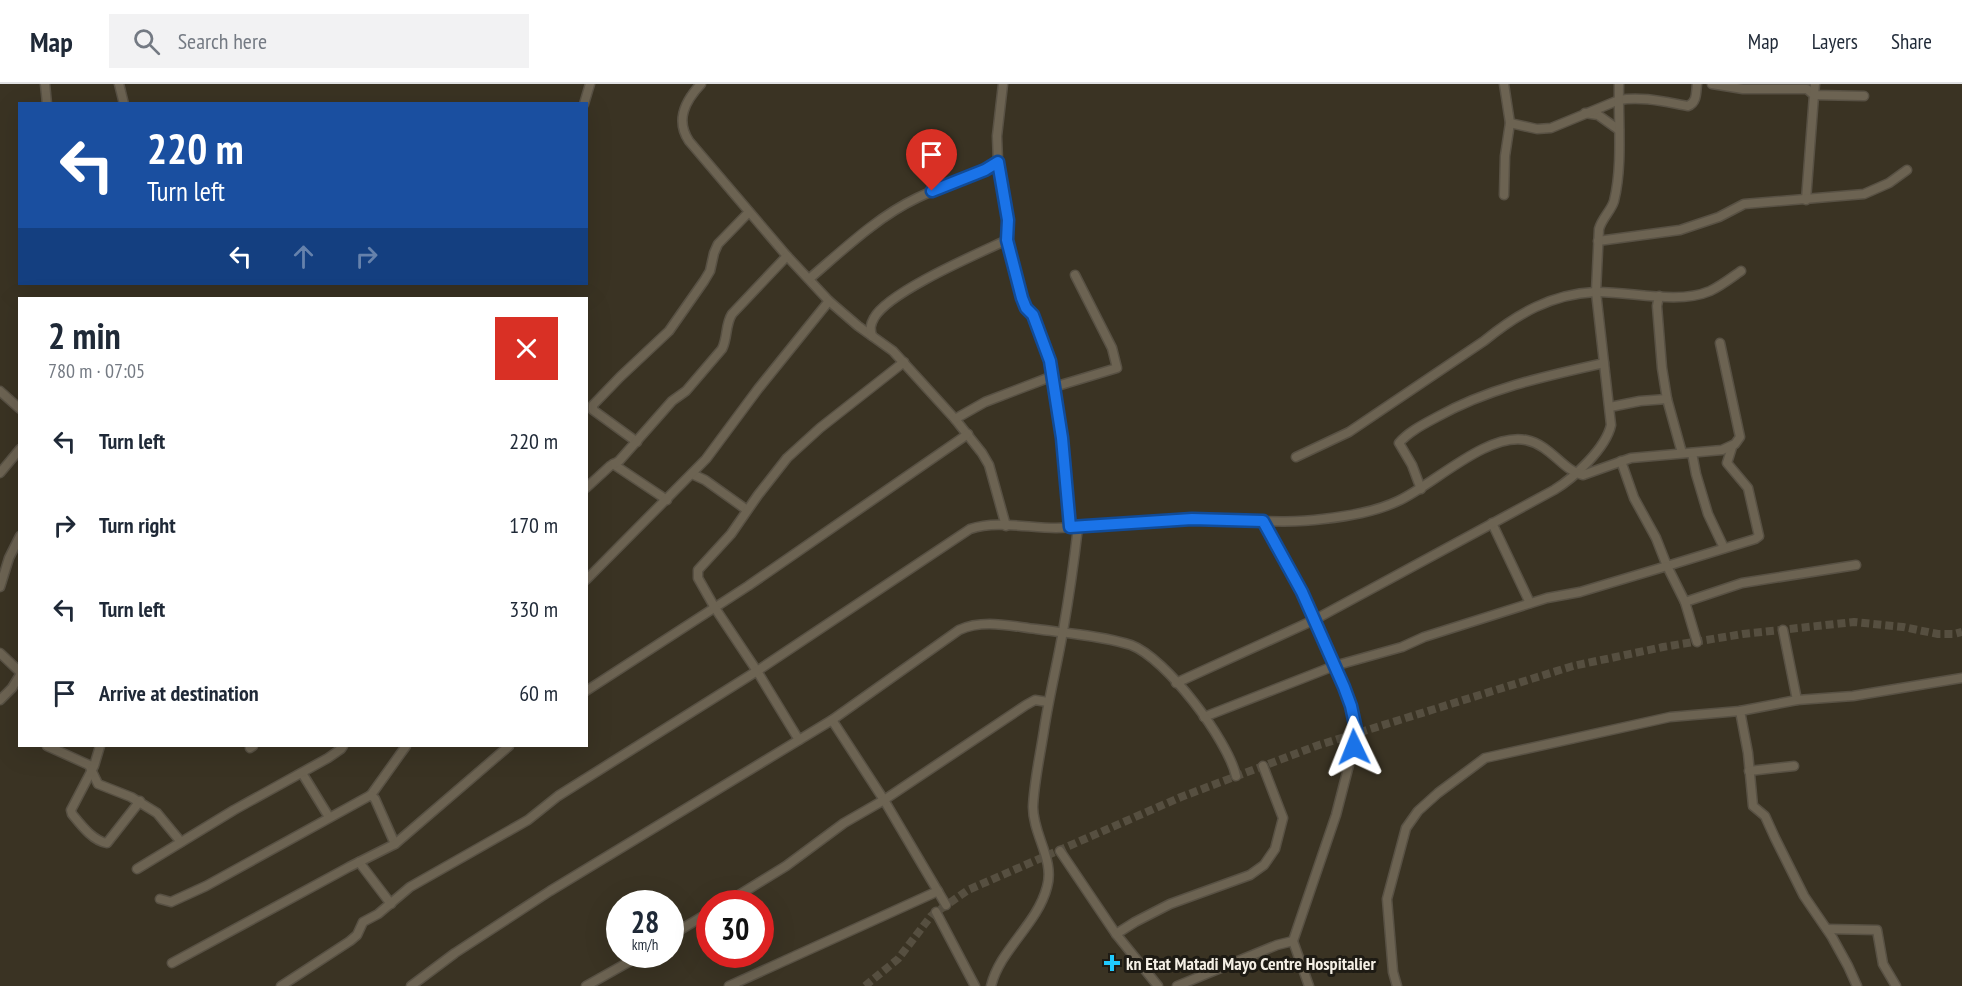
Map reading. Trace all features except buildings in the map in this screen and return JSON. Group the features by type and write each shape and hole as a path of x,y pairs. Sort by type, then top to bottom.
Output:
{"street":[{"path":"45,84 47,102"},
{"path":"119,84 124,102"},
{"path":"585,102 590,84"},
{"path":"701,84 684,109 681,119 684,134 787,256 829,301 893,351 956,419 989,465 1000,497 1006,526"},
{"path":"991,986 996,971 1034,916 1048,886 1050,874 1033,808 1048,702 1063,633 1074,527 1048,354 1033,315 1026,308 1022,298 1007,240 1008,220 998,162 997,135 1004,84"},
{"path":"1504,84 1510,123 1505,156 1504,195"},
{"path":"1176,683 1314,620 1554,490 1596,453 1609,433 1610,407 1596,292 1601,222 1610,211 1618,172 1619,84"},
{"path":"1510,123 1544,129 1619,100 1642,99 1688,106 1695,100 1697,84"},
{"path":"1713,84 1743,89 1807,89 1814,95 1864,96"},
{"path":"1806,200 1815,84"},
{"path":"1585,113 1598,116 1619,130"},
{"path":"809,279 896,210 916,198 985,170 998,162"},
{"path":"1599,241 1680,230 1719,217 1744,204 1852,196 1871,192 1907,170"},
{"path":"637,442 593,410 593,405 669,331 704,281 718,244 749,212"},
{"path":"872,336 870,328 874,317 902,293 1007,240"},
{"path":"588,486 613,464 620,461 672,401 686,391 718,355 726,342 727,325 732,314 787,256"},
{"path":"1296,457 1349,432 1383,411 1526,310 1566,296 1596,292 1692,296 1708,292 1741,271"},
{"path":"1054,387 1117,368 1112,348 1075,275"},
{"path":"1659,296 1657,306 1662,368 1667,399 1682,453"},
{"path":"588,578 692,474 829,301"},
{"path":"280,986 346,944 357,935 363,922 391,904 410,887 528,820 566,791 757,670 961,534 977,526 1074,527 1192,519 1293,522 1352,515 1379,509 1421,489 1483,449 1510,440 1526,440 1541,445 1576,473 1583,475 1631,458 1722,450 1738,442 1740,434 1720,342"},
{"path":"799,740 757,670 715,608 698,578 698,570 731,534 775,472 801,444 904,362"},
{"path":"1421,489 1412,465 1399,443 1422,425 1455,407 1503,388 1604,363"},
{"path":"956,419 985,402 1053,376"},
{"path":"0,391 18,407"},
{"path":"1610,407 1667,399"},
{"path":"588,690 783,563 968,434"},
{"path":"1204,717 1334,666 1389,651 1424,637 1530,603 1580,592 1755,539 1760,533 1748,488 1727,463 1732,447"},
{"path":"0,473 18,451"},
{"path":"1692,453 1708,514 1724,548"},
{"path":"1621,461 1634,498 1656,538 1684,602 1697,642"},
{"path":"613,464 667,500"},
{"path":"692,474 705,480 747,510"},
{"path":"1263,521 1298,584 1314,620 1351,706 1357,734 1336,815 1293,941 1309,986"},
{"path":"1492,523 1530,603"},
{"path":"0,587 9,558 18,540"},
{"path":"1684,602 1742,583 1856,566"},
{"path":"411,986 455,953 550,891 832,720 915,659 966,626 983,623 1063,633 1131,645 1157,662 1204,717 1220,739 1236,776"},
{"path":"1783,630 1797,700"},
{"path":"0,653 18,671"},
{"path":"0,700 12,688 18,677"},
{"path":"1397,986 1393,972 1387,899 1406,828 1418,811 1437,793 1485,758 1658,719 1740,711 1797,700 1853,696 1962,678"},
{"path":"747,890 786,866 844,823 884,800 1035,700 1048,702"},
{"path":"1740,711 1753,806 1765,816 1804,896 1827,929 1857,986"},
{"path":"832,720 884,800 946,905"},
{"path":"49,747 87,764 98,783 140,801 157,813 181,842"},
{"path":"100,747 92,771 71,812 84,828 101,842 109,842 140,801"},
{"path":"137,869 338,752 342,747"},
{"path":"160,899 171,902 188,895 370,795 405,747"},
{"path":"172,963 395,844 509,747"},
{"path":"1116,934 1170,904 1250,875 1263,865 1275,849 1283,819 1263,766"},
{"path":"1749,771 1794,766"},
{"path":"302,773 329,817"},
{"path":"370,795 375,799 395,844"},
{"path":"1060,851 1116,934 1158,986"},
{"path":"359,862 391,904"},
{"path":"729,986 938,891"},
{"path":"936,912 975,986"},
{"path":"1827,929 1877,930 1883,964 1896,986"},
{"path":"1177,986 1277,945 1293,941"},
{"path":"592,985 620,968"}],"tunnel":[{"path":"865,986 898,959 931,916 968,890 1181,797 1319,745 1573,666 1663,647 1743,634 1854,622 1903,627 1938,634 1962,632"}],"place":[{"name":"kn Etat Matadi Mayo Centre Hospitalier","path":"1112,963"}],"route":[{"path":"932,191 985,170 998,162 1008,220 1007,240 1022,298 1026,308 1033,315 1048,354 1053,376 1055,405 1066,470 1070,527 1192,519 1263,521 1302,592 1344,687 1357,734 1354,747"}]}
